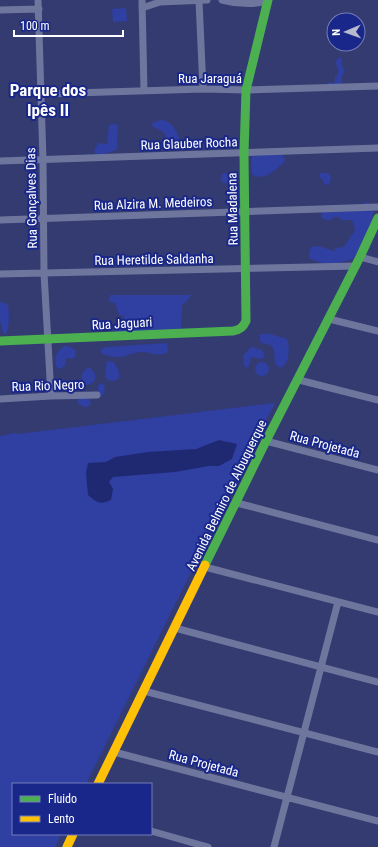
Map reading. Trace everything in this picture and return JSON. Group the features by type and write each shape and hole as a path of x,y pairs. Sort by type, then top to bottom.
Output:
{"main road":[{"name":"Rua Madalena","path":"244,327 246,321 244,154 246,90 268,0"},
{"name":"Avenida Belmiro de Albuquerque","path":"98,783 266,441 330,319 378,218"},
{"name":"Rua Jaguari","path":"0,341 233,331 244,327"},
{"path":"67,847 73,835"}],"street":[{"name":"Rua Gonçalves Dias","path":"38,0 43,160 44,273 51,396"},
{"path":"144,91 142,4 203,0 202,89"},
{"path":"222,0 244,3 268,0"},
{"path":"0,10 39,9"},
{"name":"Rua Jaraguá","path":"41,94 378,86"},
{"name":"Rua Glauber Rocha","path":"0,161 244,154 378,148"},
{"name":"Rua Alzira M. Medeiros","path":"0,220 245,213 378,207"},
{"path":"358,261 378,262"},
{"name":"Rua Heretilde Saldanha","path":"0,274 246,268 358,261"},
{"path":"330,319 378,331"},
{"path":"298,380 378,400"},
{"name":"Rua Rio Negro","path":"0,399 97,395"},
{"name":"Rua Projetada","path":"266,441 378,470"},
{"path":"237,502 378,540"},
{"path":"205,567 378,612"},
{"path":"274,847 338,602"},
{"path":"175,628 378,682"},
{"path":"144,691 378,752"},
{"name":"Rua Projetada","path":"114,752 378,821"},
{"path":"152,832 208,847"}],"shaded area":[{"path":"126,8 127,21 113,22 112,9"},
{"path":"341,57 342,66 345,71 342,76 342,83 340,85 327,87 328,82 335,83 335,76 337,76 338,70 336,60"},
{"path":"160,120 168,122 175,128 181,145 178,150 174,150 167,144 165,134 163,132 152,126 152,123"},
{"path":"109,125 118,125 116,150 101,155 95,154 94,151 98,143 107,144"},
{"path":"282,155 285,161 276,170 263,177 252,175 252,156"},
{"path":"320,173 330,175 331,179 329,184 324,184 323,180 319,177"},
{"path":"222,174 228,174 233,182 238,184 240,193 238,205 236,207 230,206 228,203 230,192 227,190 228,184 222,182 221,179"},
{"path":"366,202 373,205 372,217 374,219 357,254 353,259 335,264 325,264 310,259 309,250 311,248 318,246 335,251 335,248 344,247 355,230 351,220 341,220 338,217 334,217 330,221 321,218 323,206 362,206 363,203"},
{"path":"110,295 191,295 182,305 181,331 117,334 113,330 125,316 119,315 115,303 109,302"},
{"path":"0,302 8,304 9,324 6,334 3,333 0,321"},
{"path":"260,334 270,334 287,339 289,346 287,360 286,363 280,368 275,364 274,350 271,345 260,341"},
{"path":"167,343 168,352 162,354 140,352 114,357 103,355 100,350 106,347"},
{"path":"65,346 76,351 75,357 72,359 66,358 65,366 60,369 57,368 55,358 59,350"},
{"path":"251,347 262,350 265,356 260,359 251,357 249,366 246,368 244,365 243,356"},
{"path":"108,361 114,362 119,371 119,378 116,380 110,381 105,377 106,363"},
{"path":"262,362 267,364 269,369 267,374 262,376 257,374 255,369 257,364"},
{"path":"87,368 90,368 96,376 92,383 85,385 81,374"},
{"path":"100,383 103,384 105,389 101,397 98,395 98,386"},
{"path":"78,397 87,397 91,402 90,405 84,407 78,403"},
{"path":"275,403 86,783 12,783 12,835 61,835 55,847 0,847 0,436 14,433 18,434"},
{"path":"219,440 237,444 232,459 219,466 209,466 175,472 113,477 109,482 113,489 111,500 101,503 88,495 86,473 88,463 106,462 115,457 148,452 196,449"}],"traffic: fast":[{"path":"0,341 233,331 244,325 246,321 244,153 246,90 268,0"},
{"path":"205,565 266,441 360,257 378,218"}],"traffic: slow":[{"path":"98,783 205,565"},
{"path":"67,847 73,835"}],"district":[{"name":"Parque dos Ipês II","path":"48,100"}]}
